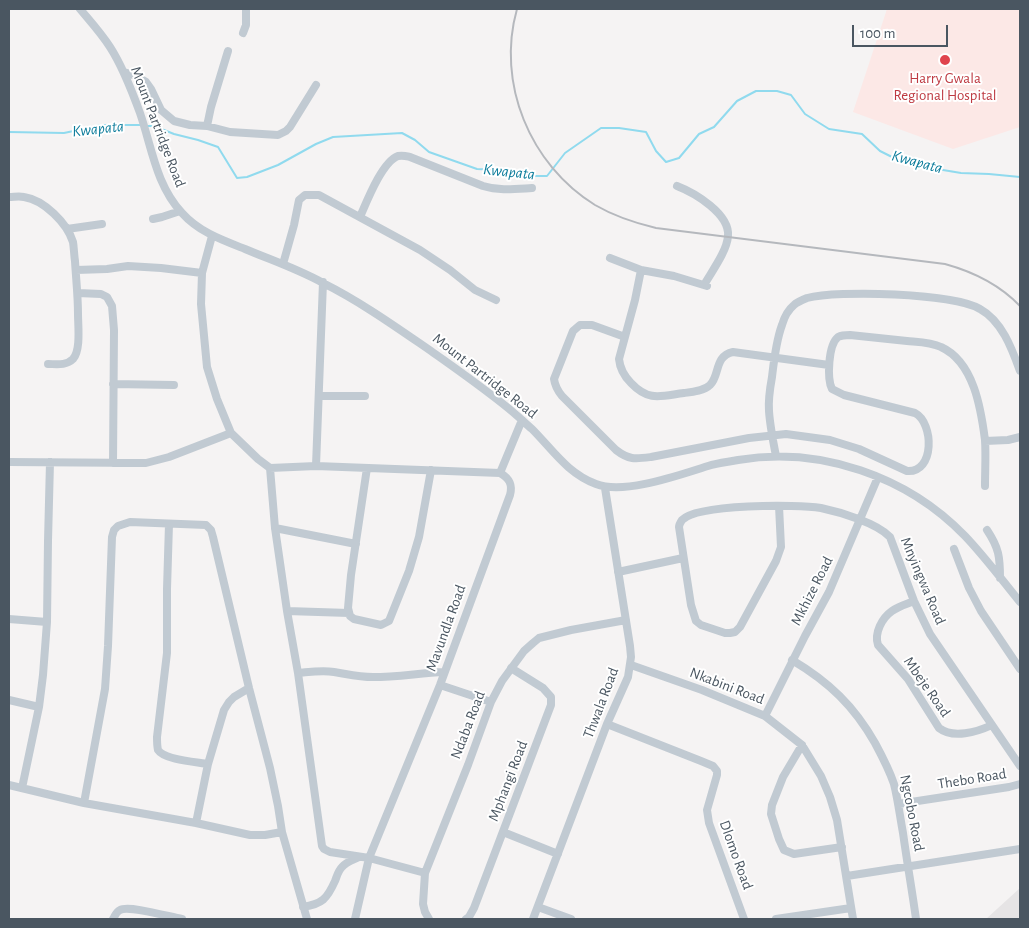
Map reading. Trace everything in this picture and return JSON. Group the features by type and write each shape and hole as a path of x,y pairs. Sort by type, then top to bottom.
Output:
{"street":[{"name":"Mount Partridge Road","path":"80,9 111,48 124,72 140,112 161,181 167,194 180,211 200,229 212,236 323,282 390,322 469,378 522,420 572,472 583,479 605,488 617,488 667,479 714,464 776,456 818,459 850,466 894,485 940,514 964,535 1020,602"},
{"path":"243,33 246,25 246,9"},
{"path":"207,126 228,51"},
{"path":"124,72 146,82 161,110 174,121 230,132 278,135 282,133 290,127 316,86"},
{"path":"360,217 382,171 389,162 401,155 419,160 492,189 532,188"},
{"path":"610,258 641,270 674,276 707,286 727,242 728,228 719,214 710,206 677,186"},
{"path":"283,264 299,200 305,195 320,195 420,250 475,290 496,300"},
{"path":"9,197 24,196 46,207 56,215 67,229 73,242 78,293 77,352 70,362 48,364"},
{"path":"153,219 180,211"},
{"path":"67,229 102,224"},
{"path":"212,236 202,273 201,304 207,368 231,433 270,468 316,466 500,472 522,420"},
{"path":"76,270 128,266 202,273"},
{"path":"641,270 619,359 620,366 627,380 646,395 692,392 709,387 714,381 718,366 729,352 829,365"},
{"path":"316,466 323,282"},
{"path":"78,293 107,296 112,306 114,330 113,463"},
{"path":"776,456 769,402 774,358 782,324 792,307 798,302 809,298 834,295 896,295 951,300 980,308 1000,328 1016,358 1020,371"},
{"path":"625,338 592,325 580,325 573,331 554,379 557,390 562,396 624,456 635,459 651,457 749,438 786,434 830,440 859,449 908,470 916,470 924,464 928,448 926,426 920,415 844,395 832,389 829,378 829,365 833,343 839,337 850,335 926,343 941,347 955,356 963,365 976,394 985,441 985,486"},
{"path":"113,384 174,385"},
{"path":"319,396 365,396"},
{"path":"9,462 146,463 231,433"},
{"path":"985,441 1008,440 1020,437"},
{"path":"22,788 39,707 43,675 47,622 50,462"},
{"path":"270,468 287,611 298,673 322,846 330,852 370,858 425,873"},
{"path":"367,468 348,608 350,616 354,619 381,625 389,621 409,571 419,537 431,470"},
{"name":"Mavundla Road","path":"355,919 370,858 440,685 511,489 509,480 500,472"},
{"name":"Mkhize Road","path":"765,716 792,660 829,592 878,478"},
{"name":"Thwala Road","path":"533,919 607,724 628,677 630,646 605,488"},
{"name":"Mnyingwa Road","path":"683,558 679,528 682,520 697,513 732,508 756,505 819,508 834,511 884,531 890,537 914,601 930,634 1020,766"},
{"path":"618,572 683,558 691,605 696,621 701,625 724,633 734,632 745,620 776,561 781,547 780,506"},
{"path":"84,803 105,689 112,537 114,530 118,526 130,522 206,525 211,530 270,768 282,832 307,919"},
{"path":"169,524 167,653 157,746 159,752 166,756 208,764"},
{"path":"276,528 356,544"},
{"path":"987,530 992,537 1000,558 1000,578"},
{"path":"954,549 981,611 1020,668"},
{"name":"Mbeje Road","path":"914,601 898,607 888,615 878,633 878,645 908,679 939,728 943,731 952,734 977,731 992,725"},
{"path":"287,611 349,613"},
{"path":"9,619 47,622"},
{"name":"Ndaba Road","path":"428,918 423,904 425,873 491,702 502,681 532,643 539,638 626,620"},
{"name":"Ngcobo Road","path":"792,660 825,682 838,694 853,710 882,756 894,785 898,804 916,919"},
{"name":"Nkabini Road","path":"630,665 702,690 765,716 802,746 821,776 837,820 853,919"},
{"name":"Mphangi Road","path":"466,919 474,908 551,705 550,697 543,688 511,668"},
{"path":"298,673 322,671 354,676 397,677 444,672"},
{"path":"440,685 491,702"},
{"path":"196,823 208,764 224,710 234,697 249,688"},
{"path":"9,700 39,707"},
{"name":"Dlomo Road","path":"607,724 707,763 715,768 717,775 707,810 708,823 744,919"},
{"path":"802,746 783,777 772,805 771,814 779,839 784,850 794,854 842,847"},
{"name":"Thebo Road","path":"898,804 1020,784"},
{"path":"9,786 84,803 196,823 250,835 282,832"},
{"path":"503,832 558,854"},
{"path":"846,876 1020,849"},
{"path":"303,907 315,905 322,901 329,893 342,865 359,857"},
{"path":"538,907 571,919"},
{"path":"113,919 117,912 124,908 182,919"},
{"path":"776,919 851,908"}],"shaded area":[{"name":"Harry Gwala Regional Hospital","path":"887,9 1020,9 1020,127 953,149 853,112"},
{"path":"1020,888 1020,919 986,919"}],"waterway":[{"name":"Kwapata","path":"145,126 154,126 218,147 237,178 247,177 278,165 333,137 402,133 415,140 429,152 477,169 499,170 525,176 547,176 565,153 601,128 619,128 646,132 656,151 666,162 679,158 699,134 714,127 737,101 756,91 777,91 791,95 805,114 829,129 862,134 880,151 896,159 925,167 961,173 1020,177"},
{"name":"Kwapata","path":"9,132 64,133 102,125 141,125"}],"railway":[{"path":"517,9 512,37 511,65 515,93 524,120 536,145 552,168 572,188 595,205 625,219 656,228 945,264 966,271 995,285 1020,306"}],"place":[{"name":"Harry Gwala Regional Hospital","path":"945,60"}]}
